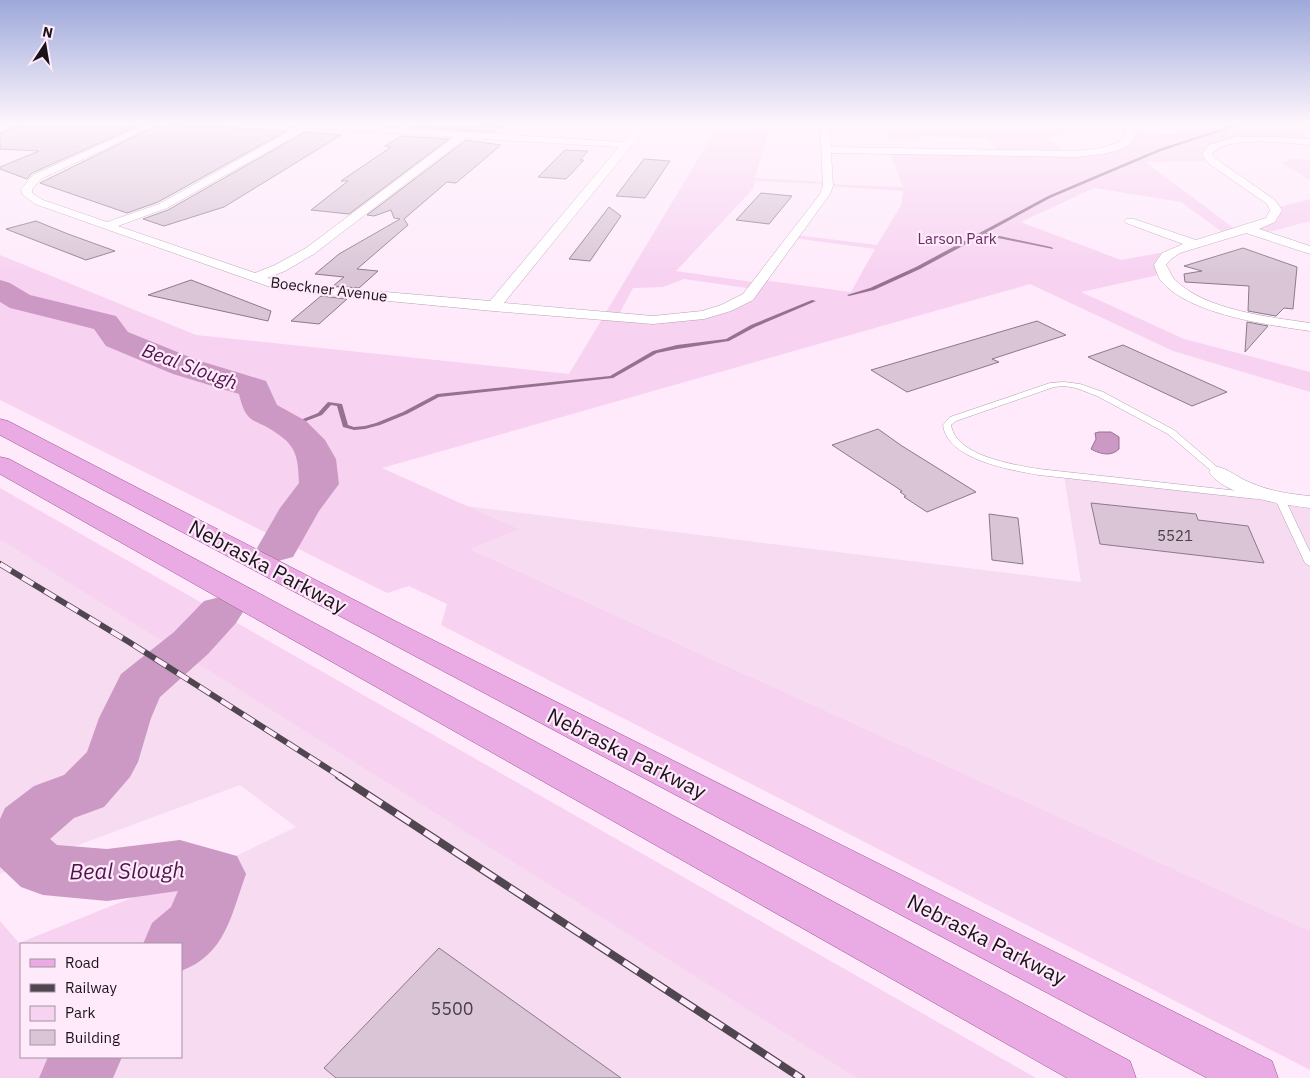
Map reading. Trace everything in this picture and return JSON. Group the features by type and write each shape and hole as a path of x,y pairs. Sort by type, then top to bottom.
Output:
{"main road":[{"name":"Nebraska Parkway","path":"0,426 388,630 1256,1078"},
{"name":"Nebraska Parkway","path":"0,464 1113,1078"}],"street":[{"name":"Boeckner Avenue","path":"42,174 26,189 32,198 256,278 306,289 653,320 692,317 726,308 748,297 825,194 828,186 827,174"},
{"path":"106,226 164,206 220,174"},
{"path":"256,278 292,262 310,251 411,174"},
{"path":"494,307 603,174"},
{"path":"1231,174 1267,199 1275,208 1276,212 1271,220 1171,252 1160,263 1165,279 1177,288 1206,303 1233,312 1269,321 1310,327"},
{"path":"1130,221 1195,244"},
{"path":"1247,229 1310,250"},
{"path":"1218,472 1245,488 1280,498 1310,502"}],"lane":[{"path":"1218,472 1171,432 1100,394 1078,386 1052,385 953,419 947,425 948,433 960,445 981,458 1005,466 1039,472 1280,498 1310,563"}],"shaded area":[{"path":"1111,432 1119,437 1119,449 1116,452 1105,454 1091,449 1096,439 1095,433"},
{"path":"1064,475 1310,502 1310,931 343,491 1081,582"},
{"path":"0,526 916,1078 88,1078 99,1058 182,1058 182,943 174,943 238,855 296,827 240,785 0,874"}],"green space":[{"name":"Larson Park","path":"689,174 756,174 755,178 827,182 828,184 903,187 898,174 1162,174 1238,231 1226,235 1181,202 1094,188 1021,222 1121,260 1176,250 1166,256 1163,274 1081,292 1184,339 1310,372 1310,392 1173,351 1030,284 382,468 518,529 470,549 1310,931 1310,1070 441,625 447,604 409,586 387,593 0,400 0,255 196,335 569,374","holes":["755,181 827,184 828,186 903,191 901,205 877,245 796,235 793,238 875,249 851,292 762,280 759,283 676,271 753,189","684,279 754,289 704,315 617,318 633,288 663,287"]},
{"path":"1301,174 1310,174 1310,180"},
{"path":"1310,199 1310,221 1262,234 1247,229 1263,224 1275,208"},
{"path":"0,488 1036,1078 857,1078 0,539"},
{"path":"238,855 174,943 20,943 20,1058 99,1058 88,1078 0,1078 0,921 19,943"}],"building":[{"path":"14,174 31,174 27,179"},
{"path":"58,174 208,174 158,202 127,213 40,183"},
{"path":"231,174 277,174 224,207 164,226 143,219 168,210"},
{"path":"351,174 402,174 349,214 311,210 348,181 341,181"},
{"path":"421,174 466,174 456,183 447,182 404,219 408,225 357,269 378,271 359,288 333,286 344,277 315,274 339,254 400,219 394,218 391,210 374,216 367,215"},
{"path":"541,174 570,174 566,179 538,177"},
{"path":"632,174 661,174 645,198 616,196"},
{"path":"761,193 792,196 769,224 736,220"},
{"path":"609,207 621,216 590,261 569,259"},
{"path":"36,221 115,251 86,260 6,229"},
{"path":"1243,248 1297,267 1293,309 1284,308 1276,316 1248,311 1249,286 1185,282 1184,274 1202,271 1184,266"},
{"path":"191,280 271,311 268,321 148,295"},
{"path":"321,296 347,299 319,324 291,321"},
{"path":"1037,321 1066,335 992,359 999,362 907,392 871,370"},
{"path":"1247,322 1268,326 1245,352"},
{"path":"1123,345 1227,392 1192,406 1088,357"},
{"path":"878,429 976,492 927,512 904,497 906,496 900,492 902,491 832,445"},
{"path":"1091,503 1196,514 1198,520 1248,526 1264,563 1100,544"},
{"path":"989,514 1018,518 1023,564 992,560"},
{"path":"439,948 621,1078 336,1078 324,1068"}],"waterway":[{"path":"982,233 1049,197 1103,174"},
{"path":"849,295 872,289 918,268 982,233"},
{"path":"982,233 1051,248"},
{"name":"Beal Slough","path":"0,289 20,302 105,322 117,339 185,367 254,388 262,411 300,434 312,448 318,463 319,484 300,508 278,548"},
{"path":"291,425 320,414 330,403 340,405 345,426 354,428 365,427 405,413 437,396 611,377 655,352 727,340 753,326 814,301"},
{"name":"Beal Slough","path":"176,943 195,926 215,874 180,865 107,875 43,869 17,846 26,825 54,802 84,791 111,762 125,718 139,687 191,643 220,612"},
{"name":"Beal Slough","path":"75,1078 85,1058"}],"railway":[{"path":"0,564 129,642 341,777"},
{"path":"339,776 801,1078"}]}
